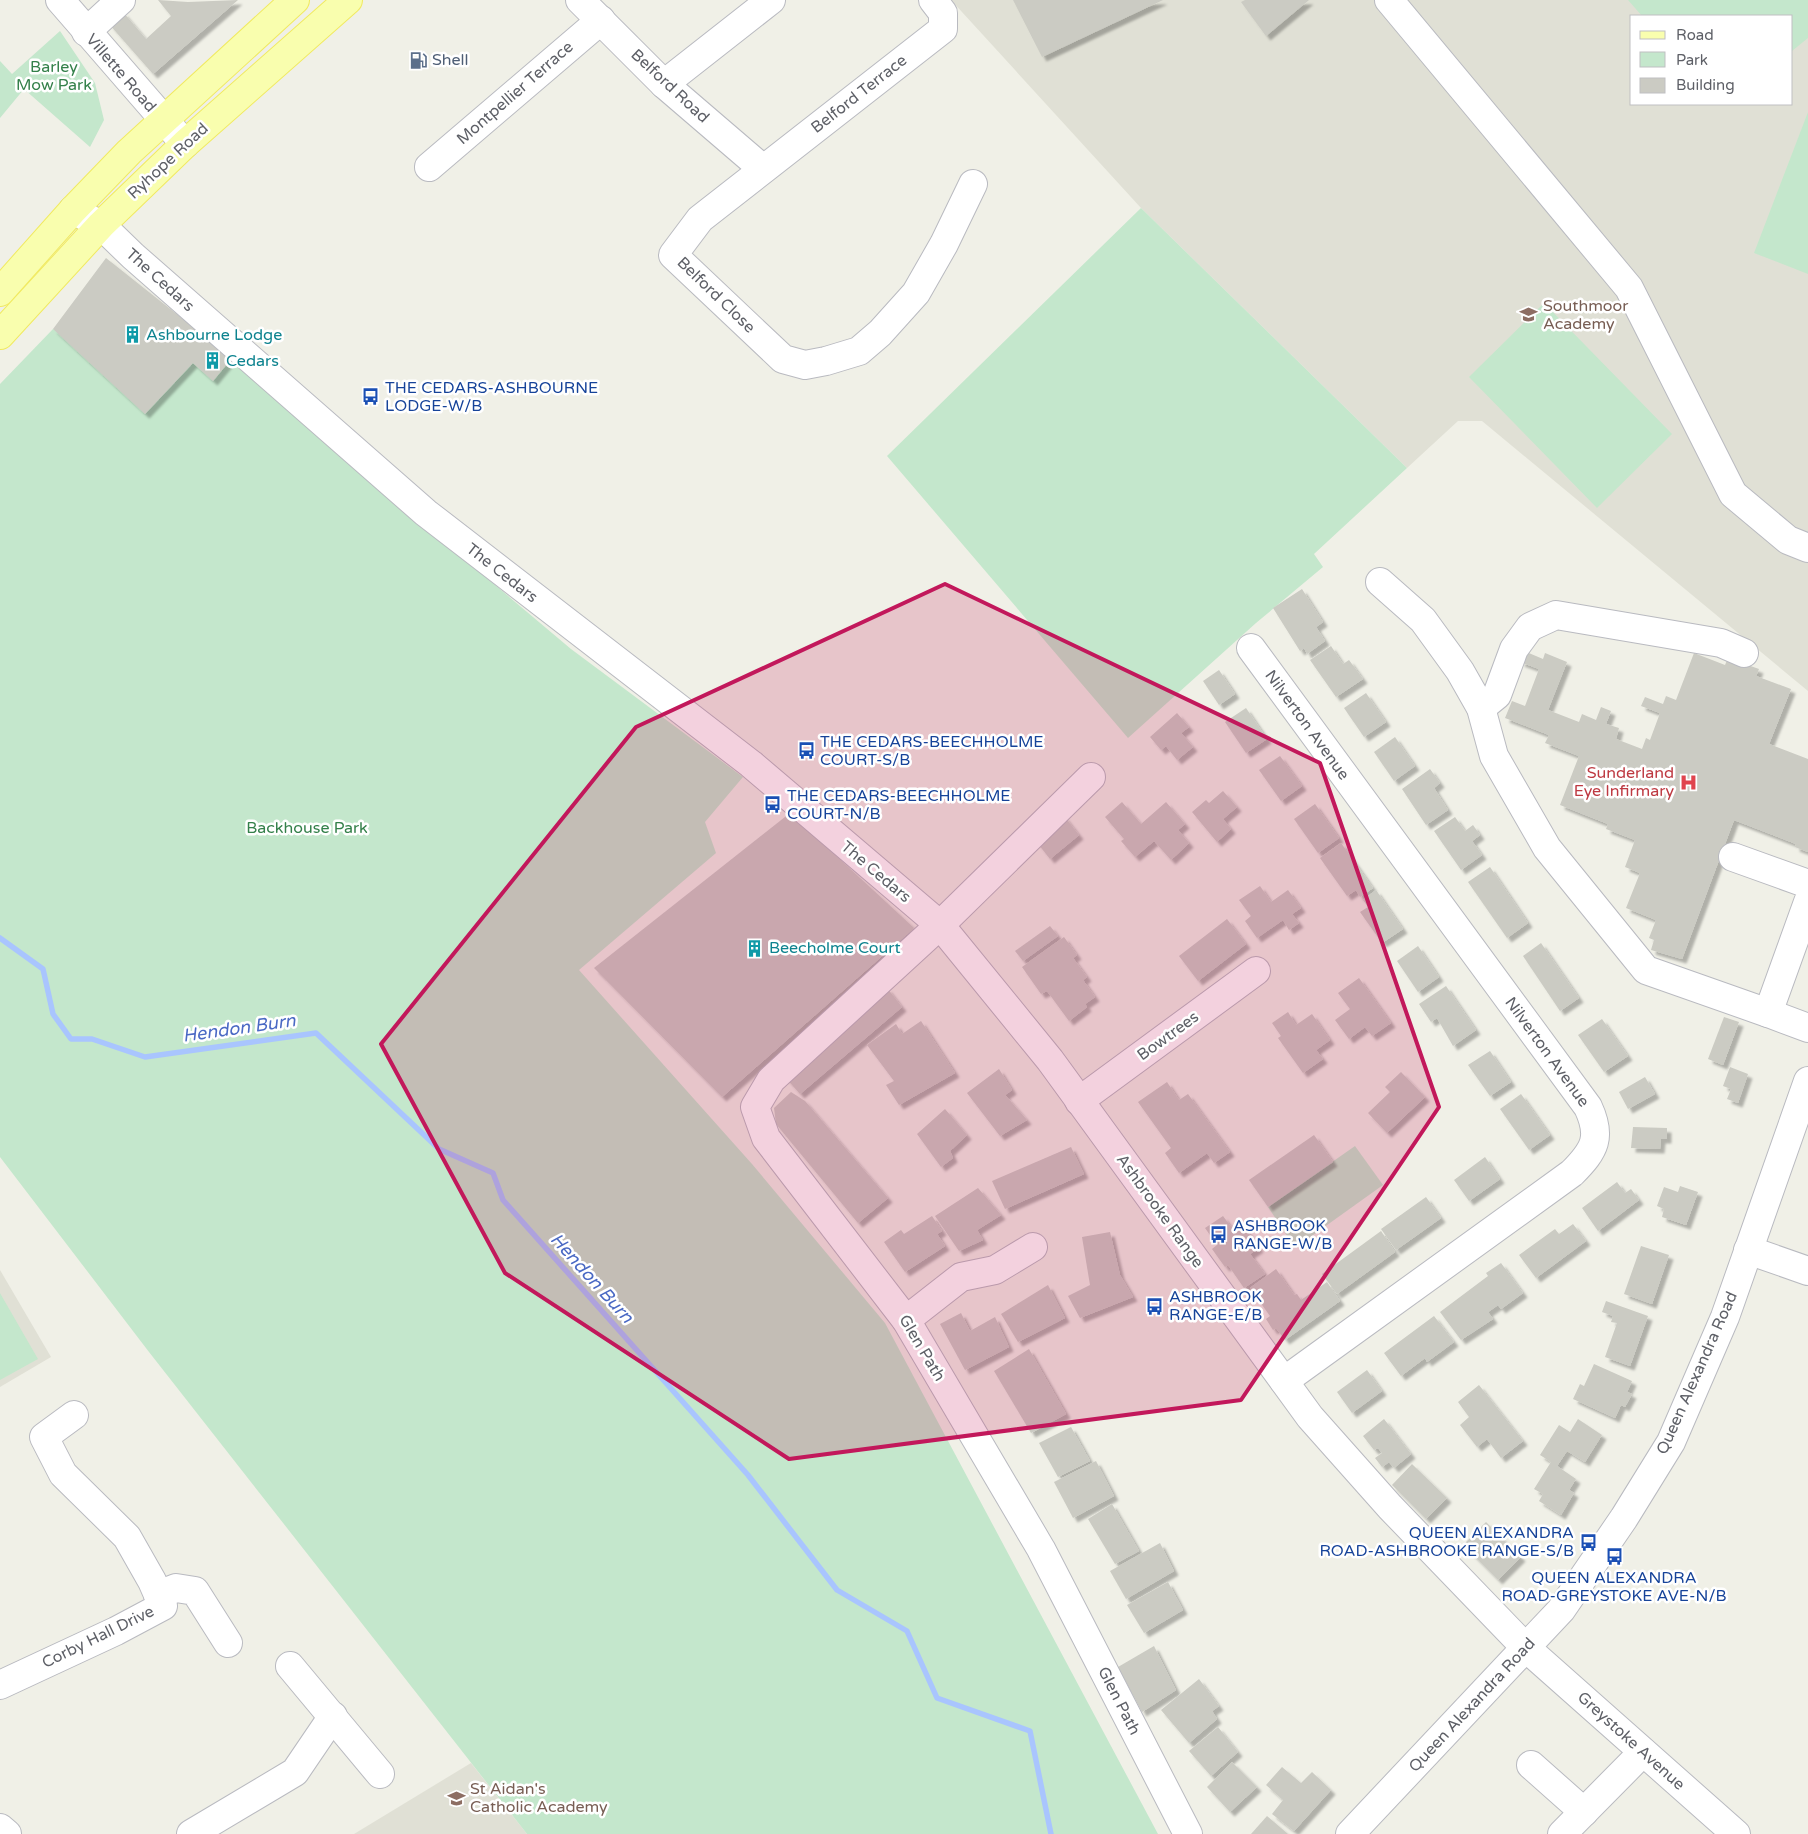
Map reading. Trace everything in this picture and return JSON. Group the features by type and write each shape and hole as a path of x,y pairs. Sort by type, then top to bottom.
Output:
{"main road":[{"name":"Ryhope Road","path":"0,292 73,210 163,120 295,0"},
{"name":"Ryhope Road","path":"0,335 101,225 185,144 348,0"}],"street":[{"name":"Villette Road","path":"60,0 185,144"},
{"path":"86,32 120,0"},
{"name":"Belford Road","path":"580,0 664,84 763,169"},
{"path":"1389,0 1629,288 1733,494 1788,540 1808,548"},
{"path":"664,84 761,3"},
{"name":"Belford Terrace","path":"763,169 943,29 938,6"},
{"name":"Montpellier Terrace","path":"430,167 601,20"},
{"name":"Belford Close","path":"763,169 700,219 673,255 783,360 805,365 858,351 880,333 916,293 944,244 973,184"},
{"name":"The Cedars","path":"73,210 101,225 133,256 426,513 751,764 940,925"},
{"path":"1380,582 1423,620 1460,671 1481,708 1494,756 1547,848 1646,970 1808,1028"},
{"path":"1481,708 1497,694 1514,649 1530,627 1556,615 1721,643 1744,654"},
{"name":"Nilverton Avenue","path":"1251,648 1588,1107 1596,1124 1596,1138 1587,1158 1572,1173 1284,1381"},
{"path":"940,925 1091,777"},
{"path":"1733,857 1808,884"},
{"path":"1768,1013 1808,902"},
{"name":"Ashbrooke Range","path":"940,925 1050,1060 1310,1417 1390,1507 1525,1647"},
{"name":"Glen Path","path":"940,925 771,1080 755,1107 766,1138 906,1320 1041,1549 1188,1834"},
{"name":"Bowtrees","path":"1079,1100 1256,971"},
{"name":"Queen Alexandra Road","path":"1350,1834 1561,1610 1624,1518 1670,1442 1725,1317 1808,1081"},
{"path":"906,1320 962,1277 995,1270 1033,1247"},
{"path":"1748,1250 1808,1271"},
{"name":"Corby Hall Drive","path":"0,1685 116,1631 163,1606 152,1580 127,1537 62,1474 44,1437 74,1416"},
{"path":"158,1595 176,1588 195,1591 228,1643"},
{"name":"Greystoke Avenue","path":"1525,1647 1736,1834"},
{"path":"290,1666 380,1774"},
{"path":"191,1834 295,1772 333,1716"},
{"path":"1562,1834 1643,1752"},
{"path":"1531,1765 1584,1812"},
{"path":"0,1828 6,1834"}],"highlighted area":[{"path":"945,584 1320,763 1439,1107 1241,1400 789,1459 505,1273 381,1044 636,727"}],"shaded area":[{"name":"Southmoor Academy","path":"951,0 1808,0 1808,691 1482,421 1458,421 1407,468 1141,208"},
{"path":"0,1270 51,1357 0,1387"},
{"name":"St Aidan's Catholic Academy","path":"471,1763 527,1834 354,1834"}],"green space":[{"path":"1628,0 1808,0 1808,38 1793,50 1793,15 1641,15"},
{"name":"Barley Mow Park","path":"60,31 95,83 104,120 90,147 24,89 0,118 0,61 12,74"},
{"path":"1808,112 1808,274 1754,253"},
{"path":"1141,208 1407,468 1314,554 1323,567 1256,623 1128,738 887,456"},
{"path":"1544,303 1672,434 1597,508 1469,377"},
{"name":"Backhouse Park","path":"53,329 193,363 213,380 232,358 418,520 571,649 743,777 705,822 716,853 579,970 752,1164 885,1323 1158,1834 527,1834 149,1352 0,1157 0,384"},
{"path":"1355,1146 1383,1185 1295,1248 1268,1207"},
{"path":"0,1293 38,1359 0,1380"}],"building":[{"path":"158,0 188,2 238,0 153,74 109,24 123,12 146,39 171,16"},
{"path":"1013,0 1163,0 1042,57"},
{"path":"1245,0 1309,0 1266,36 1241,2"},
{"name":"Ashbourne Lodge","path":"106,258 232,358 213,381 193,363 145,414 53,329"},
{"path":"1302,589 1323,622 1316,627 1325,641 1307,654 1304,648 1300,651 1273,608"},
{"path":"1331,646 1343,664 1349,660 1363,679 1336,697 1310,660"},
{"name":"Sunderland Eye Infirmary","path":"1524,651 1543,659 1545,653 1567,662 1548,710 1579,722 1582,714 1596,720 1601,707 1611,711 1606,724 1619,728 1616,739 1642,749 1646,738 1650,740 1660,713 1641,706 1645,697 1663,704 1666,696 1676,700 1694,653 1725,665 1728,658 1759,669 1756,676 1791,689 1769,744 1808,759 1808,852 1795,847 1796,844 1734,820 1682,959 1651,950 1654,940 1649,938 1656,920 1626,908 1640,873 1625,867 1635,840 1606,829 1608,824 1560,805 1579,756 1545,743 1549,735 1505,718 1512,701 1525,706 1539,669 1520,662"},
{"path":"1219,670 1235,694 1219,705 1203,681"},
{"path":"1366,693 1386,722 1364,737 1344,708"},
{"path":"1246,708 1267,739 1246,753 1225,722"},
{"path":"1177,713 1189,727 1181,733 1193,747 1177,760 1166,746 1161,750 1150,737"},
{"path":"1395,737 1415,766 1394,781 1374,752"},
{"path":"1280,756 1302,786 1281,801 1259,770"},
{"path":"1430,769 1440,783 1434,788 1448,810 1426,825 1402,789"},
{"path":"1223,791 1237,807 1223,819 1231,829 1217,842 1192,812 1206,800 1209,803"},
{"path":"1122,802 1141,824 1166,802 1185,824 1178,830 1189,843 1171,860 1154,841 1135,857 1121,841 1124,839 1105,817"},
{"path":"1315,804 1339,838 1318,853 1294,819"},
{"name":"Beecholme Court","path":"790,813 914,928 722,1097 594,968"},
{"path":"1064,816 1079,835 1050,859 1035,840"},
{"path":"1455,817 1465,831 1473,825 1480,835 1472,841 1482,855 1461,870 1434,831"},
{"path":"1341,843 1373,888 1360,897 1356,890 1347,896 1320,858"},
{"path":"1490,867 1528,923 1507,938 1468,882"},
{"path":"1260,886 1271,902 1288,890 1301,908 1292,914 1299,923 1289,930 1283,920 1257,938 1245,921 1251,916 1239,900"},
{"path":"1376,890 1403,929 1382,943 1360,912 1368,907 1363,900"},
{"path":"1227,919 1246,944 1198,981 1179,956"},
{"path":"1050,926 1058,936 1023,961 1015,951"},
{"path":"1064,937 1077,955 1073,958 1087,977 1083,980 1095,997 1085,1004 1087,1007 1069,1021 1047,991 1041,994 1022,967"},
{"path":"1541,943 1579,998 1560,1011 1523,956"},
{"path":"1418,946 1439,977 1418,992 1397,961"},
{"path":"1359,978 1391,1023 1372,1036 1365,1027 1349,1039 1335,1020 1350,1009 1338,993"},
{"path":"1446,986 1476,1030 1453,1046 1437,1018 1431,1022 1419,1004"},
{"path":"887,988 902,1007 800,1094 785,1077"},
{"path":"1288,1012 1296,1025 1312,1014 1330,1040 1316,1050 1323,1059 1303,1073 1278,1038 1281,1036 1272,1023"},
{"path":"1724,1017 1739,1022 1723,1065 1708,1059"},
{"path":"1602,1019 1628,1056 1604,1072 1578,1035"},
{"path":"921,1021 955,1073 899,1105 886,1085 894,1081 867,1045 896,1024 902,1034"},
{"path":"1490,1051 1511,1082 1490,1096 1468,1065"},
{"path":"1730,1067 1748,1074 1738,1103 1727,1099 1731,1089 1723,1086"},
{"path":"999,1069 1012,1090 1005,1095 1027,1120 1000,1136 967,1093"},
{"path":"1401,1072 1425,1097 1387,1133 1368,1113 1390,1092 1385,1087"},
{"path":"1645,1077 1655,1094 1628,1109 1619,1092"},
{"path":"1167,1082 1179,1100 1188,1094 1230,1152 1214,1163 1207,1153 1179,1173 1165,1153 1171,1148 1138,1102"},
{"path":"791,1092 805,1101 888,1198 858,1223 776,1124 774,1108"},
{"path":"1521,1094 1550,1135 1529,1150 1500,1109"},
{"path":"945,1109 967,1135 950,1151 953,1158 941,1167 917,1134"},
{"path":"1633,1127 1667,1128 1667,1139 1661,1139 1660,1149 1631,1148"},
{"path":"1314,1135 1333,1162 1268,1207 1249,1180"},
{"path":"1071,1147 1084,1174 1005,1209 992,1181"},
{"path":"1485,1157 1500,1179 1469,1201 1454,1180"},
{"path":"1617,1182 1625,1193 1631,1189 1639,1200 1598,1231 1582,1208"},
{"path":"1680,1186 1698,1192 1686,1225 1662,1217 1664,1209 1657,1206 1664,1187 1678,1192"},
{"path":"978,1188 1001,1215 977,1230 983,1240 959,1251 935,1216"},
{"path":"1426,1197 1441,1218 1396,1250 1381,1229"},
{"path":"932,1216 942,1231 937,1234 945,1246 905,1272 884,1242 901,1230 904,1234"},
{"path":"1223,1216 1232,1228 1241,1222 1259,1248 1250,1254 1265,1274 1244,1288 1228,1265 1225,1267 1212,1249 1217,1245 1205,1228"},
{"path":"1573,1224 1586,1241 1536,1278 1519,1255 1555,1229 1559,1234"},
{"path":"1381,1231 1395,1252 1337,1294 1322,1274"},
{"path":"1110,1232 1120,1275 1133,1297 1080,1318 1068,1296 1090,1285 1082,1237"},
{"path":"1641,1246 1669,1255 1652,1304 1624,1294"},
{"path":"1501,1263 1523,1293 1501,1309 1498,1305 1488,1312 1493,1319 1461,1340 1440,1312 1488,1276 1486,1273"},
{"path":"1276,1269 1294,1295 1297,1294 1301,1300 1327,1282 1340,1301 1285,1340 1276,1328 1273,1330 1266,1319 1270,1316 1250,1288"},
{"path":"1048,1285 1065,1318 1018,1342 1001,1314"},
{"path":"1606,1301 1648,1316 1630,1366 1605,1357 1617,1323 1611,1322 1613,1316 1602,1312"},
{"path":"961,1313 970,1331 995,1317 1009,1347 965,1370 940,1324"},
{"path":"1434,1316 1454,1342 1427,1362 1425,1358 1401,1376 1384,1353"},
{"path":"1029,1349 1066,1414 1031,1433 994,1371"},
{"path":"1594,1364 1632,1381 1627,1392 1632,1394 1625,1407 1621,1405 1615,1418 1573,1399 1580,1384 1584,1386"},
{"path":"1367,1370 1382,1391 1352,1413 1337,1392"},
{"path":"1479,1385 1523,1441 1501,1458 1487,1439 1477,1447 1460,1425 1469,1417 1458,1402"},
{"path":"1384,1419 1411,1454 1394,1468 1389,1462 1382,1467 1375,1458 1382,1453 1378,1448 1374,1450 1363,1436"},
{"path":"1578,1419 1602,1435 1585,1462 1567,1451 1557,1466 1576,1479 1569,1490 1574,1493 1561,1515 1539,1501 1543,1494 1534,1489 1551,1462 1540,1455 1559,1425 1570,1432"},
{"path":"1071,1427 1090,1461 1058,1477 1039,1443"},
{"path":"1096,1461 1114,1496 1073,1518 1054,1482"},
{"path":"1412,1464 1447,1498 1426,1519 1392,1485"},
{"path":"1112,1504 1139,1551 1115,1564 1088,1519"},
{"path":"1486,1522 1521,1557 1498,1580 1463,1545"},
{"path":"1160,1543 1174,1571 1126,1599 1110,1571"},
{"path":"1168,1582 1183,1610 1144,1633 1127,1605"},
{"path":"1154,1646 1176,1690 1142,1712 1118,1667"},
{"path":"1199,1679 1219,1706 1212,1711 1217,1719 1189,1743 1161,1710"},
{"path":"1218,1727 1238,1752 1211,1776 1189,1751"},
{"path":"1232,1762 1257,1787 1230,1812 1207,1787"},
{"path":"1282,1767 1301,1783 1312,1772 1331,1790 1294,1831 1272,1814 1283,1800 1266,1785"},
{"path":"1267,1816 1288,1834 1251,1834"}],"waterway":[{"name":"Hendon Burn","path":"0,938 43,969 53,1014 71,1039 92,1039 145,1057 316,1033 439,1149 493,1173 503,1200 748,1475 837,1590 907,1631 937,1698 1030,1731 1051,1834"}],"place":[{"name":"Shell","path":"418,60"},
{"name":"Southmoor Academy","path":"1529,315"},
{"name":"Ashbourne Lodge","path":"132,335"},
{"name":"Cedars","path":"212,361"},
{"name":"THE CEDARS-ASHBOURNE LODGE-W/B","path":"371,397"},
{"name":"THE CEDARS-BEECHHOLME COURT-S/B","path":"806,751"},
{"name":"Sunderland Eye Infirmary","path":"1688,782"},
{"name":"THE CEDARS-BEECHHOLME COURT-N/B","path":"773,805"},
{"name":"Beecholme Court","path":"755,948"},
{"name":"ASHBROOK RANGE-W/B","path":"1219,1235"},
{"name":"ASHBROOK RANGE-E/B","path":"1155,1306"},
{"name":"QUEEN ALEXANDRA ROAD-ASHBROOKE RANGE-S/B","path":"1588,1542"},
{"name":"QUEEN ALEXANDRA ROAD-GREYSTOKE AVE-N/B","path":"1614,1557"},
{"name":"St Aidan's Catholic Academy","path":"456,1798"}]}
